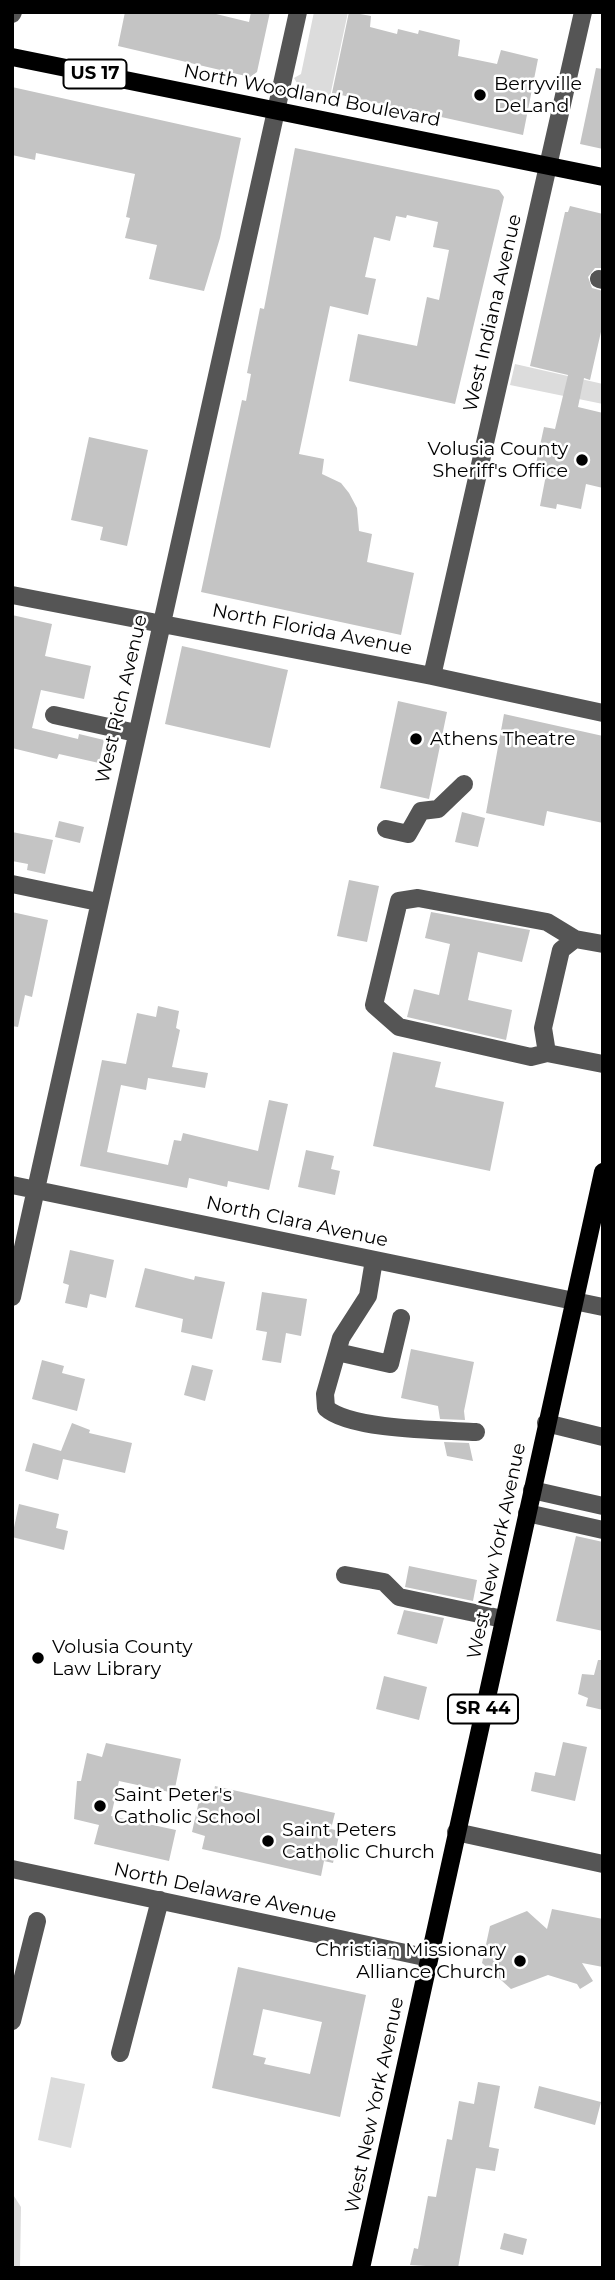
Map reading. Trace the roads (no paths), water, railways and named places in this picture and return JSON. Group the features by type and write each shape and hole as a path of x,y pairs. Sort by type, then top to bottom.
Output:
{"main road":[{"name":"North Woodland Boulevard","path":"12,57 603,177"},
{"name":"West New York Avenue","path":"361,2268 603,1172"}],"street":[{"name":"West Rich Avenue","path":"12,1297 298,12"},
{"name":"West Indiana Avenue","path":"432,676 583,12"},
{"name":"North Florida Avenue","path":"12,594 432,676 603,713"},
{"path":"54,715 136,733"},
{"path":"386,829 408,834 421,811 438,809 464,784"},
{"path":"12,884 98,902"},
{"path":"603,944 575,939 547,922 418,898 399,901 374,1005 399,1027 531,1057 547,1053 603,1064"},
{"path":"547,1053 543,1028 561,950 575,939"},
{"name":"North Clara Avenue","path":"12,1185 603,1307"},
{"path":"374,1260 368,1296 348,1324 337,1352 326,1394 326,1408 333,1414 373,1424 476,1432"},
{"path":"337,1352 390,1364 401,1318"},
{"path":"546,1423 603,1437"},
{"path":"532,1490 603,1506"},
{"path":"527,1513 603,1530"},
{"path":"345,1576 384,1582 399,1597 503,1619"},
{"path":"456,1832 603,1864"},
{"name":"North Delaware Avenue","path":"12,1869 429,1958"},
{"path":"120,2053 160,1900"},
{"path":"12,2021 37,1920"}],"place":[{"name":"Berryville DeLand","path":"480,95"},
{"name":"Volusia County Sheriff's Office","path":"582,460"},
{"name":"Athens Theatre","path":"416,739"},
{"name":"Volusia County Law Library","path":"38,1658"},
{"name":"Saint Peter's Catholic School","path":"100,1806"},
{"name":"Saint Peters Catholic Church","path":"268,1841"},
{"name":"Christian Missionary Alliance Church","path":"520,1961"}]}
